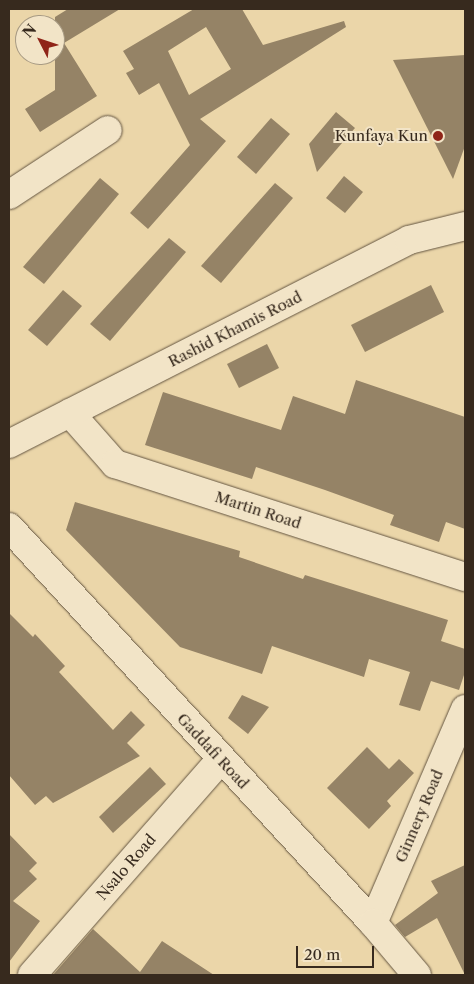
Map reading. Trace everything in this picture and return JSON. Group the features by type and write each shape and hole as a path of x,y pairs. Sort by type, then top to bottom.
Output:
{"street":[{"path":"9,195 108,130"},
{"name":"Rashid Khamis Road","path":"9,444 409,240 465,226"},
{"name":"Martin Road","path":"70,414 115,464 465,577"},
{"name":"Gaddafi Road","path":"9,527 373,923 417,975"},
{"name":"Ginnery Road","path":"373,923 465,709"},
{"name":"Nsalo Road","path":"32,975 220,758"}],"building":[{"path":"68,9 120,9 65,42 65,15 58,15"},
{"path":"194,9 242,9 263,45 344,21 346,27 200,119 226,141 148,229 130,213 190,145 159,83 139,95 126,73 134,69 123,51","holes":["206,27 231,69 189,95 168,51"]},
{"path":"65,45 97,96 40,132 25,109 55,90 55,65 65,65"},
{"path":"465,55 465,146 453,179 393,60"},
{"path":"336,112 355,128 317,172 309,144"},
{"path":"271,118 290,134 256,174 237,157"},
{"path":"344,176 363,192 345,213 326,198"},
{"path":"100,178 119,194 44,284 23,267"},
{"path":"275,183 293,198 221,283 201,266"},
{"path":"169,238 186,252 110,341 90,324"},
{"path":"431,285 444,312 365,352 351,325"},
{"path":"63,290 82,306 47,346 28,330"},
{"path":"267,344 279,368 239,388 227,364"},
{"path":"356,380 465,417 465,529 446,522 439,542 390,525 394,515 256,467 252,479 145,445 163,392 281,430 293,396 345,414"},
{"path":"75,502 240,551 239,557 303,579 305,575 448,620 441,641 465,649 465,672 459,690 431,681 420,711 399,705 410,672 369,659 364,677 272,646 262,674 180,647 66,530"},
{"path":"9,613 33,637 35,634 65,666 59,672 113,730 131,711 145,725 127,743 140,756 53,803 46,796 35,805 9,775"},
{"path":"242,695 269,707 248,734 228,718"},
{"path":"367,747 389,769 399,759 414,773 387,801 391,806 369,829 327,788"},
{"path":"150,767 166,784 113,833 99,817"},
{"path":"9,834 37,863 29,871 37,879 13,901 40,921 9,962"},
{"path":"465,865 465,975 437,918 405,937 395,925 438,893 431,881"},
{"path":"93,929 140,972 162,941 214,975 53,975"}],"place":[{"name":"Kunfaya Kun","path":"438,136"}]}
